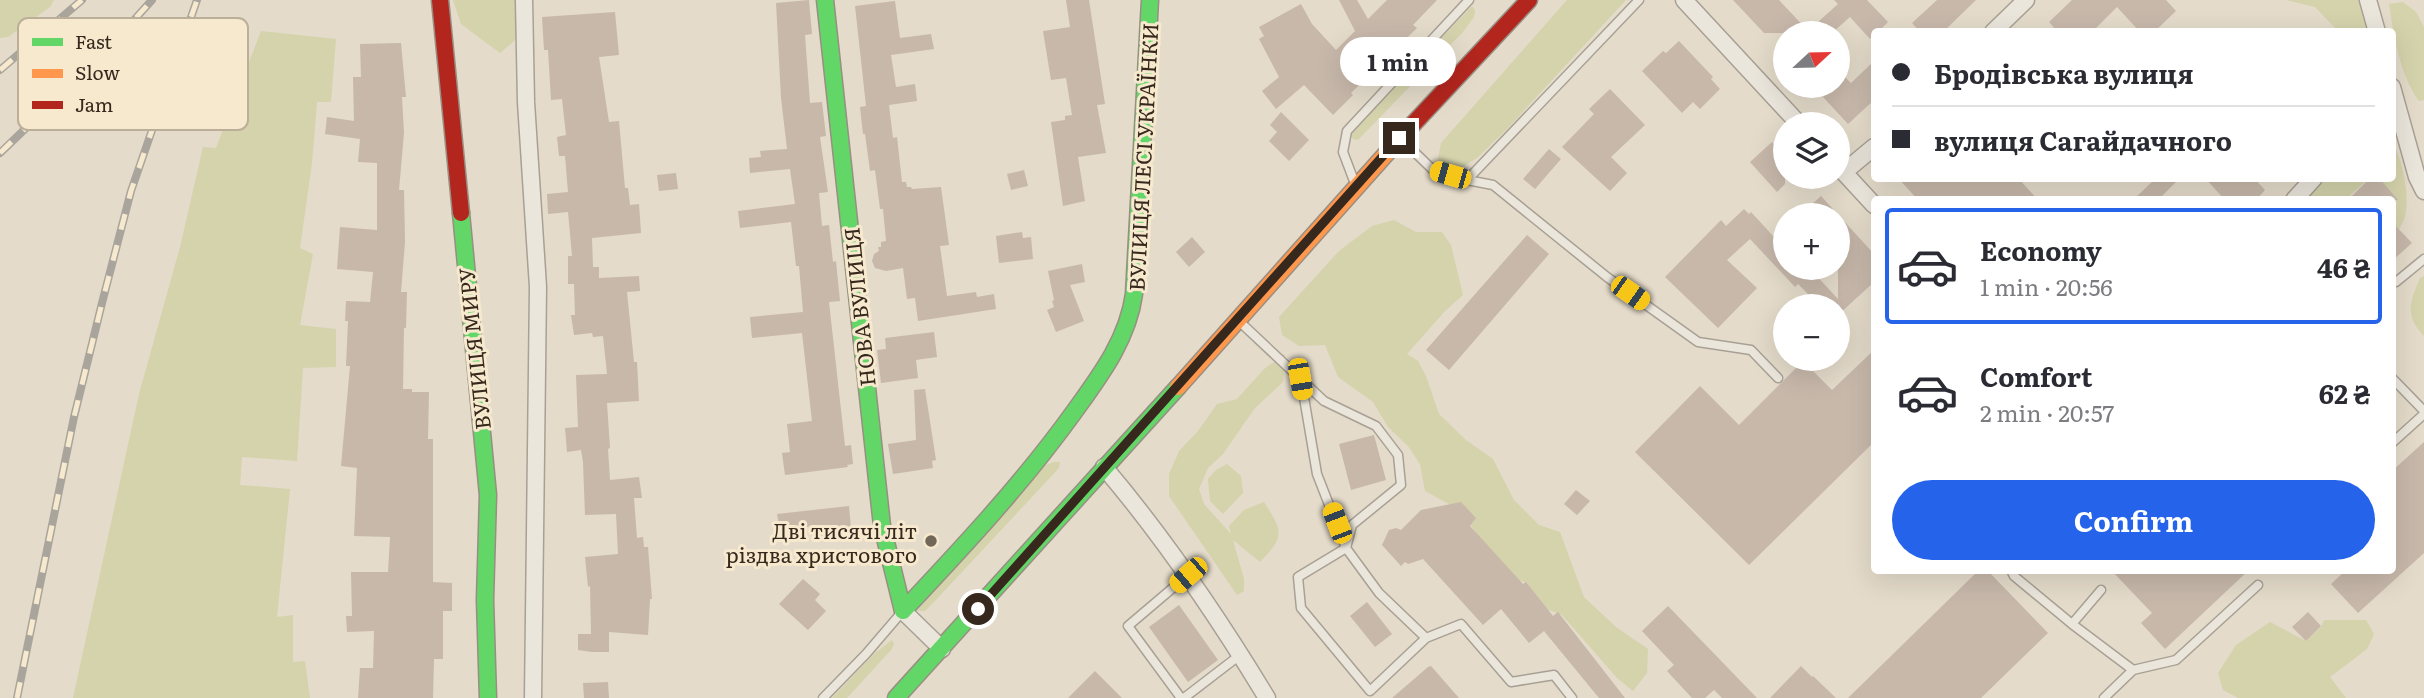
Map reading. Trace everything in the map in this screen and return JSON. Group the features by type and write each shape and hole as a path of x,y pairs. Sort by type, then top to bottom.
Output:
{"street":[{"name":"ВУЛИЦЯ МИРУ","path":"440,0 488,495 485,600 488,698"},
{"path":"524,0 526,102 537,287 533,698"},
{"name":"НОВА ВУЛИЦЯ","path":"825,0 882,526 903,611"},
{"name":"ВУЛИЦЯ ЛЕСІ УКРАЇНКИ","path":"903,611 1047,452 1106,367 1126,327 1137,291 1135,249 1146,115 1150,0"},
{"path":"896,698 1399,138 1529,0"},
{"path":"1684,0 1787,112"},
{"path":"1997,28 2026,0"},
{"path":"2368,0 2376,28"},
{"path":"2396,113 2424,191"},
{"path":"1850,163 1871,150"},
{"path":"1850,179 1871,202"},
{"path":"2298,196 2310,182"},
{"path":"1104,467 1143,513 1188,575 1267,698"},
{"path":"903,611 942,649"}],"lane":[{"path":"1356,186 1343,152 1348,131 1469,0"},
{"path":"1467,180 1639,0"},
{"path":"1399,138 1433,170 1493,185 1607,277 1698,342 1751,350 1778,378"},
{"path":"2396,282 2424,259"},
{"path":"1238,320 1324,401 1376,426 1398,455 1401,485 1352,525 1346,548 1298,577 1301,608 1370,691 1426,638 1461,624 1511,682 1554,675 1572,698"},
{"path":"1300,379 1317,474 1346,548 1379,593 1426,638"},
{"path":"2396,382 2424,413 2396,439"},
{"path":"2013,574 2072,624 2133,670"},
{"path":"1188,575 1128,626 1183,698 1241,655"},
{"path":"2104,698 2133,670 2176,660 2258,585"},
{"path":"2072,624 2101,590"},
{"path":"824,698 903,611"}],"green space":[{"path":"0,0 54,0 50,7 35,18 18,18 18,30 8,37 0,38"},
{"path":"453,0 519,0 520,36 500,53 461,24"},
{"path":"1567,0 1626,0 1477,158 1458,170 1444,167 1438,159 1441,143"},
{"path":"2286,0 2358,0 2372,28 2335,28 2315,7"},
{"path":"2403,2 2416,12 2424,27 2424,100 2419,101 2402,66 2389,4"},
{"path":"1472,6 1475,10 1474,17 1463,32 1358,140 1353,139 1351,135 1358,126"},
{"path":"261,31 336,39 331,102 317,102 300,248 313,254 300,325 336,329 336,367 303,368 297,461 242,457 240,485 290,489 277,617 293,615 293,662 305,661 310,698 73,698 139,394 180,247 203,147 216,148 223,130 248,130 248,65"},
{"path":"2396,149 2404,176 2407,205 2405,217 2396,230 2396,196 2388,196 2375,182 2396,182"},
{"path":"2322,182 2365,182 2349,196 2306,196"},
{"path":"1394,220 1416,232 1442,232 1451,245 1463,295 1407,354 1418,361 1426,376 1439,414 1466,440 1493,459 1514,500 1539,525 1560,532 1584,597 1616,627 1648,649 1647,673 1633,691 1617,678 1562,615 1544,608 1527,583 1505,575 1456,508 1425,491 1420,464 1408,446 1388,427 1373,402 1338,377 1325,345 1299,346 1282,335 1279,317 1339,251 1372,226"},
{"path":"2424,276 2424,336 2411,315 2411,308 2416,287"},
{"path":"1285,354 1283,382 1255,408 1223,454 1208,468 1199,489 1204,504 1231,534 1229,526 1244,510 1264,502 1278,527 1279,534 1274,546 1260,562 1233,540 1244,579 1244,591 1237,595 1169,496 1169,474 1179,451 1198,431 1217,404 1237,399 1264,369"},
{"path":"1060,462 1059,468 934,602 925,611 917,611 1043,466"},
{"path":"1227,464 1241,476 1243,493 1223,514 1210,501 1208,479 1216,470"},
{"path":"2324,620 2366,620 2374,634 2367,649 2330,677 2346,698 2238,698 2223,690 2218,673 2236,645 2270,622 2306,641 2321,627"},
{"path":"892,640 892,649 847,698 832,698 875,653"}],"building":[{"path":"809,0 812,34 805,35 810,103 822,102 826,136 820,137 828,192 819,193 822,226 829,225 833,262 836,261 840,301 829,302 845,446 851,445 853,464 847,465 848,467 785,475 782,453 790,452 787,424 812,421 802,333 752,338 750,317 803,312 799,266 796,266 791,222 740,228 738,211 795,204 790,169 750,173 749,158 761,157 760,151 787,149 781,98 776,3"},
{"path":"1066,0 1089,0 1105,104 1097,105 1106,153 1078,157 1085,201 1063,206 1051,122 1065,120 1065,116 1072,115 1066,78 1051,80 1043,31 1070,27"},
{"path":"1339,0 1357,0 1368,19 1387,0 1437,0 1413,25 1417,28 1351,93 1353,95 1333,115 1304,85 1276,109 1262,91 1279,77 1259,39 1264,36 1259,27 1301,4 1312,24 1336,50 1355,31"},
{"path":"1733,0 1779,0 1799,21 1773,21 1773,33 1764,33"},
{"path":"1834,0 1867,0 1888,22 1882,28 1871,28 1870,39 1850,17 1846,21 1819,21 1838,4"},
{"path":"1937,0 1976,0 1947,28 1916,28 1912,23"},
{"path":"2072,0 2166,0 2176,11 2158,28 2136,28 2117,7 2096,28 2054,28 2049,22"},
{"path":"895,1 900,38 931,34 934,49 891,55 896,87 915,84 917,101 889,105 893,138 897,137 902,182 906,182 907,187 912,189 941,187 949,245 940,246 947,296 976,292 977,297 994,294 996,309 918,321 915,298 907,299 903,268 886,271 875,268 872,261 874,254 879,251 878,247 881,247 881,242 886,241 875,170 870,171 863,134 860,107 866,106 855,6"},
{"path":"615,12 619,55 599,57 609,122 619,121 625,188 628,188 630,205 639,204 641,233 592,238 593,267 599,267 599,278 639,276 640,291 627,292 634,362 637,362 639,401 607,403 608,449 610,480 639,477 642,498 634,498 637,538 643,537 644,547 648,547 652,599 648,635 609,632 609,652 592,652 578,650 578,634 591,634 590,586 588,587 585,557 618,554 616,514 585,515 581,450 567,452 565,428 578,427 576,375 607,374 603,336 593,337 592,333 574,335 571,315 575,315 574,284 568,284 568,256 572,256 568,212 548,214 547,194 568,192 565,156 559,156 557,137 566,135 562,99 551,100 548,50 544,50 542,17"},
{"path":"1679,41 1713,77 1711,79 1720,89 1700,109 1693,102 1682,113 1642,71 1663,51 1666,53"},
{"path":"401,43 406,97 402,97 404,133 399,190 404,190 405,242 401,292 407,292 403,389 429,392 428,439 433,439 433,582 452,583 452,611 443,611 443,659 434,659 433,698 358,698 360,668 373,668 374,631 347,632 346,616 352,616 351,572 388,572 390,537 354,536 357,468 341,466 350,366 346,366 346,301 370,302 373,272 337,269 340,227 377,230 377,163 358,162 360,139 325,134 327,117 354,121 353,77 361,77 360,44"},
{"path":"1871,64 1871,103 1850,122 1850,112 1837,112 1824,98 1850,98 1850,82"},
{"path":"1610,89 1645,125 1611,157 1627,173 1610,191 1562,147 1594,114 1589,109"},
{"path":"1281,112 1309,140 1289,161 1269,141 1277,132 1270,125"},
{"path":"1773,143 1773,188 1750,162"},
{"path":"1549,149 1561,159 1535,189 1523,179"},
{"path":"1024,170 1028,186 1011,190 1007,174"},
{"path":"676,173 678,189 659,191 657,175"},
{"path":"1902,182 2022,182 2034,196 1914,196"},
{"path":"2152,182 2176,182 2162,196 2137,196"},
{"path":"2209,182 2258,182 2265,190 2260,196 2221,196"},
{"path":"2366,182 2382,182 2395,196 2352,196"},
{"path":"1821,196 1827,203 1813,203"},
{"path":"1744,209 1749,214 1751,212 1773,236 1773,264 1750,239 1727,260 1757,288 1718,328 1665,277 1721,220 1726,226"},
{"path":"2396,226 2412,243 2396,257"},
{"path":"1850,228 1871,251 1871,285 1850,304 1850,294 1838,294 1838,280 1850,280"},
{"path":"1022,232 1023,238 1031,237 1033,259 999,263 996,236"},
{"path":"1527,235 1549,254 1449,370 1426,350"},
{"path":"1192,237 1205,252 1189,267 1176,252"},
{"path":"1082,264 1085,282 1070,285 1084,321 1056,332 1047,310 1054,307 1048,271"},
{"path":"1788,280 1820,280 1833,294 1808,294 1798,284 1795,287"},
{"path":"934,332 937,357 916,360 918,378 881,383 877,350 886,349 885,338"},
{"path":"1871,353 1871,445 1749,565 1635,452 1700,386 1739,425 1793,371 1813,371 1832,390"},
{"path":"925,389 936,460 932,461 933,468 893,474 888,444 916,440 914,390"},
{"path":"1374,435 1386,480 1351,490 1339,444"},
{"path":"2424,442 2424,553 2358,613 2331,584 2342,574 2396,574 2396,467"},
{"path":"1576,490 1590,501 1577,515 1564,504"},
{"path":"1461,502 1476,518 1470,526 1523,584 1526,582 1553,616 1558,612 1625,698 1599,698 1544,631 1529,643 1501,609 1483,625 1423,559 1408,564 1405,562 1401,566 1382,545 1389,530 1401,530 1421,510"},
{"path":"849,506 852,539 821,542 819,525 780,531 777,514"},
{"path":"1975,574 1991,574 2048,633 1981,698 1848,698"},
{"path":"2115,574 2245,574 2165,649 2141,623 2152,613"},
{"path":"803,579 820,594 815,600 826,611 808,630 779,604"},
{"path":"1367,602 1392,634 1375,647 1350,616"},
{"path":"1179,605 1218,660 1188,682 1149,627"},
{"path":"1668,606 1757,698 1722,698 1714,690 1705,698 1692,698 1667,671 1674,665 1642,631"},
{"path":"2308,612 2321,626 2306,641 2292,627"},
{"path":"1431,666 1459,698 1392,698 1428,667"},
{"path":"1801,666 1813,676 1836,698 1770,698"},
{"path":"1095,671 1122,698 1068,698"},
{"path":"608,682 609,698 584,698 583,683"}],"railway":[{"path":"61,18 82,0"},
{"path":"136,18 152,0"},
{"path":"191,18 197,0"},
{"path":"0,70 18,55"},
{"path":"0,153 24,130"},
{"path":"17,698 74,417 131,191 152,130"}],"traffic: fast":[{"path":"825,0 882,526 903,611"},
{"path":"903,611 1034,464 1103,371 1126,326 1134,294 1150,0"},
{"path":"461,213 488,495 485,600 488,698"},
{"path":"896,698 1178,387"}],"traffic: slow":[{"path":"1178,387 1402,136"}],"traffic: jam":[{"path":"440,0 461,213"},
{"path":"1402,136 1529,0"}],"place":[{"name":"Дві тисячі літ різдва христового","path":"931,541"}],"route":[{"path":"978,609 1399,138"}]}
